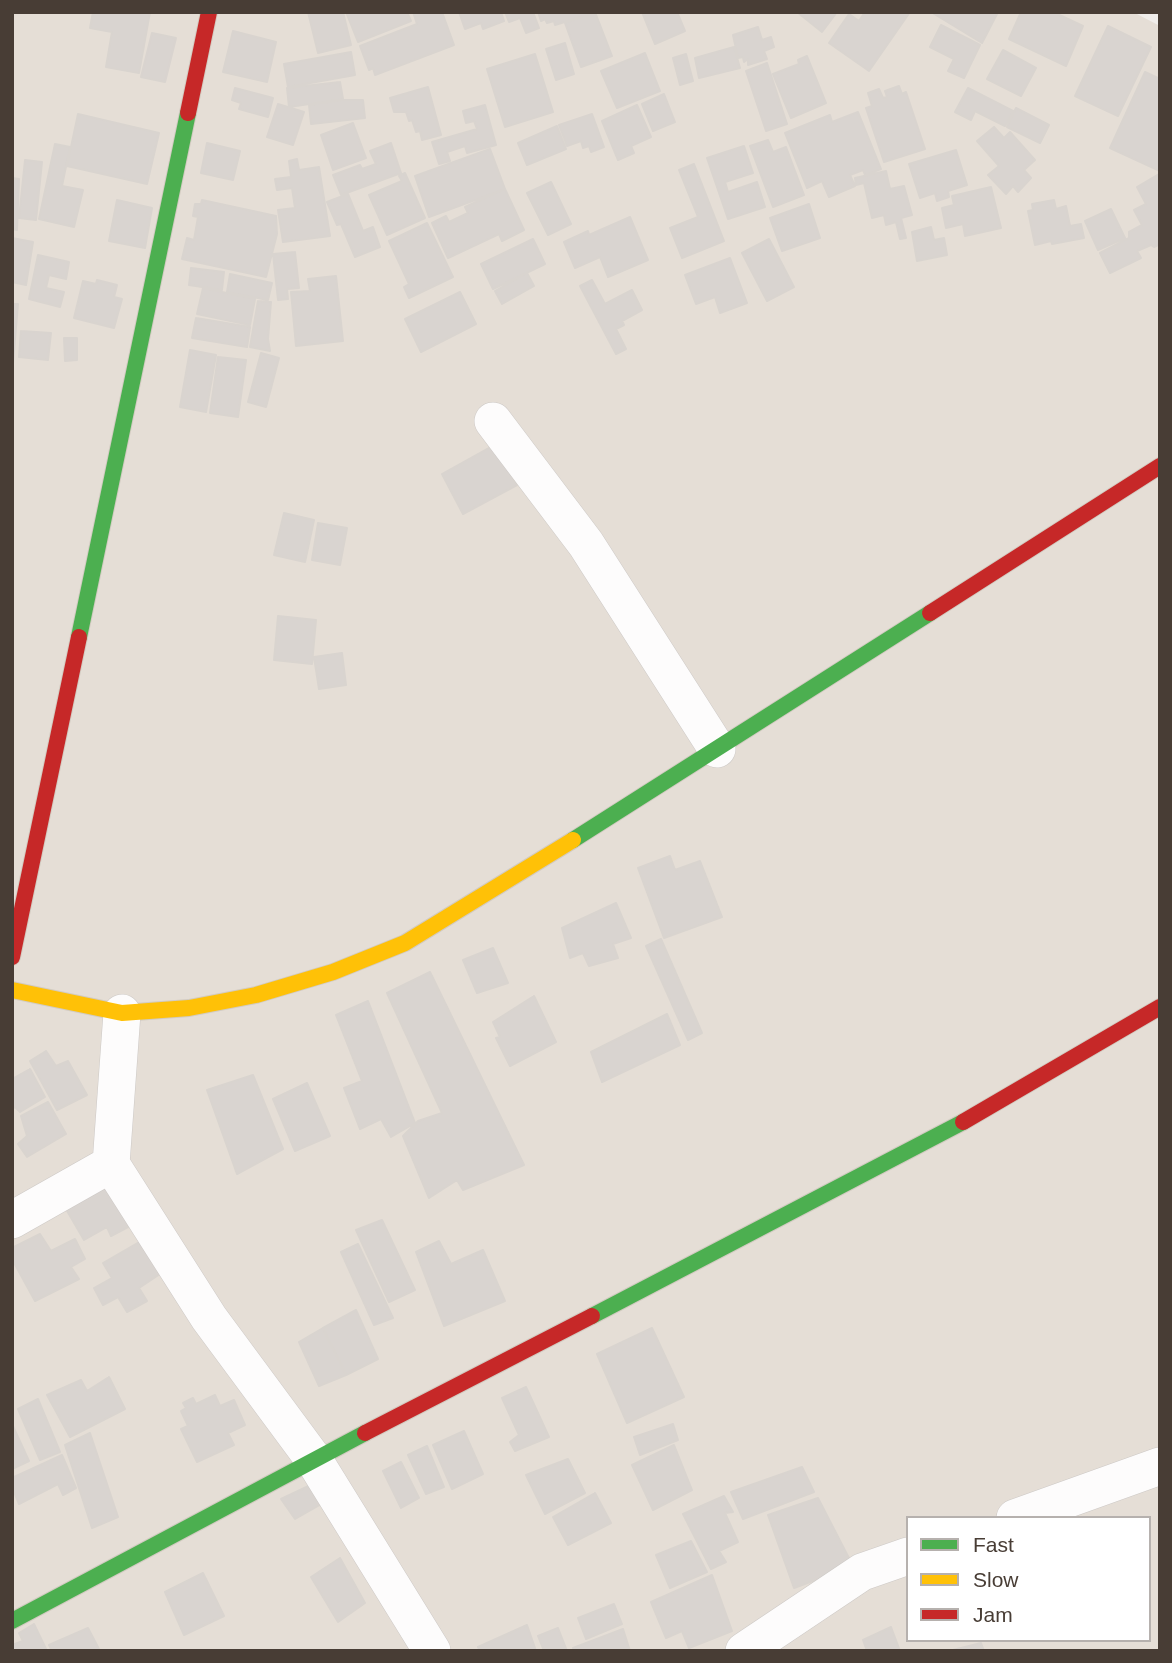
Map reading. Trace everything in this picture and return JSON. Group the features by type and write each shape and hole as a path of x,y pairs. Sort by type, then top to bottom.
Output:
{"street":[{"path":"12,957 209,12"},
{"path":"493,421 586,544 717,749"},
{"path":"12,990 122,1013 189,1008 256,995 333,972 405,943 473,903 1160,467"},
{"path":"12,1621 314,1460 943,1134 1160,1007"},
{"path":"122,1013 111,1164 209,1318 314,1460 432,1651"},
{"path":"12,1220 111,1164"},
{"path":"1020,1516 1160,1466"},
{"path":"744,1651 862,1572 906,1557"}],"shaded area":[{"path":"12,12 1133,12 1160,26 1160,1651 12,1651"}],"building":[{"path":"93,12 150,12 139,73 106,67 112,32 90,28"},
{"path":"308,12 343,12 351,45 318,53"},
{"path":"346,12 407,12 411,21 358,42"},
{"path":"413,12 442,12 454,45 375,75 373,68 369,70 360,46 417,24"},
{"path":"459,12 501,12 504,21 483,29 481,23 465,29"},
{"path":"505,12 533,12 539,28 526,33 520,18 509,22"},
{"path":"538,12 590,14 555,25 554,21 541,21"},
{"path":"595,12 612,56 581,67 565,23"},
{"path":"642,12 677,12 685,31 655,44"},
{"path":"797,12 837,12 822,32"},
{"path":"865,12 910,12 869,71 829,43 849,14 859,21"},
{"path":"931,12 998,12 982,43"},
{"path":"1021,12 1053,12 1083,26 1066,66 1009,39"},
{"path":"941,25 980,45 964,78 948,71 954,59 930,47"},
{"path":"1108,26 1151,47 1118,116 1075,96"},
{"path":"758,27 762,40 771,37 774,47 764,51 767,59 748,65 748,59 744,62 743,57 738,58 733,35"},
{"path":"233,31 276,42 267,82 223,72"},
{"path":"152,33 176,38 165,82 141,77"},
{"path":"565,43 574,74 556,80 546,49"},
{"path":"734,47 740,68 699,78 695,58"},
{"path":"1003,50 1036,68 1021,96 987,79"},
{"path":"351,52 355,75 288,87 284,64"},
{"path":"645,53 660,91 617,108 601,71"},
{"path":"535,54 553,112 505,127 487,69"},
{"path":"686,54 693,81 680,85 673,58"},
{"path":"807,56 826,103 791,118 773,74 799,64 798,60"},
{"path":"767,63 787,124 766,131 746,71"},
{"path":"1145,72 1160,79 1160,171 1110,148"},
{"path":"340,82 343,99 289,107 287,88"},
{"path":"899,86 902,94 906,92 925,149 884,162 866,108 872,106 868,93 879,89 883,98 887,97 885,91"},
{"path":"428,87 441,135 422,140 420,131 416,132 406,112 394,112 390,98"},
{"path":"235,88 273,98 268,117 239,109 241,103 232,100"},
{"path":"968,88 1013,111 1005,126 975,111 971,120 955,112"},
{"path":"664,94 675,122 653,131 642,104"},
{"path":"363,100 365,118 311,124 309,105"},
{"path":"278,104 304,112 293,145 267,137"},
{"path":"485,105 496,145 467,153 465,146 447,152 450,161 439,164 432,142 477,129 474,121 466,123 463,111"},
{"path":"637,105 651,137 631,146 634,153 618,160 602,121"},
{"path":"1016,108 1049,125 1040,143 1007,127"},
{"path":"858,112 881,169 865,175 863,170 850,175 855,186 829,197 822,181 807,188 785,133 830,115 832,122"},
{"path":"78,114 159,133 147,184 67,166"},
{"path":"592,114 604,147 591,152 589,146 583,148 581,141 567,146 559,125"},
{"path":"353,123 366,158 333,170 321,135"},
{"path":"557,126 566,149 527,165 518,143"},
{"path":"994,127 1004,138 1010,132 1035,160 1024,170 1031,178 1018,192 1013,186 1006,194 988,175 999,166 977,141"},
{"path":"768,140 773,152 786,147 804,195 773,207 750,146"},
{"path":"207,143 240,151 233,180 201,173"},
{"path":"391,143 401,173 341,195 333,175 360,165 362,169 376,164 370,151"},
{"path":"55,144 70,147 62,186 83,190 74,227 39,219"},
{"path":"744,146 753,173 725,182 728,192 757,182 765,207 728,219 707,158"},
{"path":"490,149 505,189 429,217 415,176"},
{"path":"956,150 967,185 948,191 949,197 937,201 935,193 920,198 909,164"},
{"path":"297,159 299,170 319,167 330,236 283,242 278,210 295,208 292,188 277,190 275,179 291,177 289,161"},
{"path":"25,160 42,162 36,220 19,218"},
{"path":"694,164 724,241 682,258 670,228 698,217 679,170"},
{"path":"886,171 890,189 904,186 912,215 901,218 906,238 900,239 896,222 886,225 884,215 872,218 864,183 856,185 855,178"},
{"path":"405,173 425,218 387,235 369,195 402,181 399,176"},
{"path":"1159,174 1160,244 1137,251 1141,258 1110,273 1100,253 1129,238 1129,232 1142,225 1134,210 1146,204 1137,187"},
{"path":"12,178 19,179 17,230 12,229"},
{"path":"551,182 571,224 548,235 527,193"},
{"path":"991,187 1001,228 965,236 963,224 946,228 942,208 954,205 952,196"},
{"path":"505,189 524,230 502,241 499,234 448,258 432,223 446,216 449,222 468,213 465,207"},
{"path":"348,194 363,231 373,227 380,247 355,257 341,224 337,225 327,202"},
{"path":"117,200 152,208 145,248 109,241"},
{"path":"202,200 276,216 277,234 266,277 182,259 187,238 194,240 198,217 193,216 195,204 201,204"},
{"path":"1054,200 1056,209 1066,206 1070,226 1081,224 1084,238 1035,245 1028,211 1033,210 1032,204"},
{"path":"809,204 820,238 782,251 770,218"},
{"path":"1111,209 1125,238 1098,250 1085,221"},
{"path":"630,217 648,260 608,277 600,257 575,268 564,242 588,231 589,235"},
{"path":"427,223 453,277 409,298 404,287 409,284 389,241"},
{"path":"931,227 934,240 944,238 947,255 917,261 912,232"},
{"path":"12,238 33,242 26,285 12,282"},
{"path":"533,239 545,264 493,289 481,264"},
{"path":"769,239 794,287 767,301 742,253"},
{"path":"295,252 299,288 287,289 288,299 278,300 273,254"},
{"path":"38,255 69,262 66,279 49,275 46,288 64,292 60,307 29,299"},
{"path":"730,258 747,303 720,313 715,297 696,304 685,275"},
{"path":"191,268 224,272 222,290 189,285"},
{"path":"527,273 534,286 502,304 495,291"},
{"path":"230,274 272,283 268,300 227,292"},
{"path":"336,276 343,341 296,346 291,292 310,291 308,279"},
{"path":"97,280 117,285 114,297 122,299 114,328 74,318 83,281 96,284"},
{"path":"592,280 605,304 632,290 642,310 622,321 624,325 616,329 626,349 616,354 580,286"},
{"path":"203,288 255,299 250,325 197,314"},
{"path":"460,292 476,324 421,352 405,319"},
{"path":"258,301 271,302 268,339 270,351 250,347"},
{"path":"12,304 18,304 12,375"},
{"path":"196,318 250,327 247,347 192,338"},
{"path":"21,331 51,333 48,360 19,357"},
{"path":"64,338 77,338 77,360 65,361"},
{"path":"190,350 216,355 206,412 180,407"},
{"path":"261,353 279,358 266,407 248,402"},
{"path":"218,357 246,360 238,417 210,413"},
{"path":"496,444 517,485 463,514 442,474"},
{"path":"284,513 314,520 305,562 274,555"},
{"path":"318,523 347,528 340,565 312,560"},
{"path":"278,616 316,620 312,664 274,660"},
{"path":"342,653 346,685 319,689 314,657"},
{"path":"670,856 675,870 700,861 722,917 664,938 638,868"},
{"path":"616,903 631,938 613,944 618,958 589,966 583,953 570,958 562,928"},
{"path":"661,939 702,1033 688,1040 646,946"},
{"path":"493,948 508,983 477,993 463,960"},
{"path":"430,972 524,1165 463,1190 457,1180 429,1198 403,1136 418,1121 442,1113 387,993"},
{"path":"534,996 556,1042 510,1066 496,1038 500,1037 493,1022"},
{"path":"368,1001 415,1123 391,1137 381,1119 360,1129 344,1088 362,1081 336,1015"},
{"path":"667,1014 680,1045 602,1082 591,1052"},
{"path":"46,1051 56,1066 68,1061 87,1095 57,1110 30,1061"},
{"path":"30,1069 45,1097 20,1112 15,1107 12,1109 12,1079"},
{"path":"253,1075 283,1149 237,1174 207,1090"},
{"path":"307,1083 330,1136 295,1151 273,1099"},
{"path":"48,1102 66,1134 27,1157 18,1144 27,1136 21,1116"},
{"path":"107,1187 130,1226 111,1236 107,1227 84,1240 66,1209"},
{"path":"382,1220 415,1290 389,1302 356,1230"},
{"path":"40,1234 51,1251 75,1239 85,1259 71,1267 79,1279 35,1301 12,1259 12,1248"},
{"path":"141,1241 160,1274 139,1288 147,1301 127,1312 118,1297 103,1305 94,1288 112,1278 103,1263"},
{"path":"439,1241 451,1264 483,1250 505,1301 444,1326 416,1252"},
{"path":"358,1244 393,1318 374,1325 341,1252"},
{"path":"356,1310 378,1359 346,1375 323,1328"},
{"path":"323,1328 346,1375 319,1386 299,1342"},
{"path":"652,1328 684,1397 627,1423 597,1354"},
{"path":"109,1377 125,1409 70,1437 47,1395 81,1380 87,1391"},
{"path":"526,1387 549,1437 515,1451 510,1442 519,1435 502,1398"},
{"path":"215,1395 220,1406 234,1400 245,1425 228,1433 234,1445 197,1462 181,1429 188,1426 181,1411 186,1408 183,1403 193,1398 196,1404"},
{"path":"38,1399 60,1452 40,1460 18,1409"},
{"path":"12,1424 29,1461 12,1469"},
{"path":"673,1424 678,1440 640,1455 634,1437"},
{"path":"464,1431 483,1474 452,1489 433,1445"},
{"path":"90,1433 118,1517 92,1528 65,1445"},
{"path":"674,1445 692,1490 653,1510 632,1465"},
{"path":"427,1446 444,1487 426,1494 408,1455"},
{"path":"62,1455 76,1488 63,1495 58,1484 19,1504 12,1487 12,1478"},
{"path":"568,1459 585,1493 545,1514 526,1475"},
{"path":"401,1462 419,1498 401,1508 383,1471"},
{"path":"802,1467 814,1492 743,1519 731,1492"},
{"path":"315,1483 325,1502 295,1519 281,1499"},
{"path":"595,1493 611,1523 568,1545 553,1517"},
{"path":"724,1496 733,1512 725,1513 738,1542 719,1551 726,1562 711,1569 683,1514"},
{"path":"818,1498 853,1566 794,1588 768,1515"},
{"path":"691,1541 707,1572 670,1588 656,1555"},
{"path":"340,1558 365,1603 338,1622 311,1577"},
{"path":"203,1573 224,1616 184,1635 165,1592"},
{"path":"712,1575 732,1631 689,1648 682,1631 666,1638 651,1602"},
{"path":"614,1604 622,1624 586,1639 578,1618"},
{"path":"34,1624 47,1651 12,1651 12,1645 23,1641 19,1633"},
{"path":"527,1625 536,1651 480,1651 478,1647"},
{"path":"891,1627 900,1651 867,1651 863,1640"},
{"path":"88,1628 100,1651 52,1651 49,1645"},
{"path":"558,1628 567,1651 544,1651 538,1636"},
{"path":"623,1629 630,1651 574,1651 573,1648"},
{"path":"981,1643 984,1651 949,1651"}],"traffic: fast":[{"path":"79,637 188,113"},
{"path":"573,840 930,613"},
{"path":"592,1316 963,1122"},
{"path":"12,1621 365,1433"}],"traffic: slow":[{"path":"12,990 122,1013 189,1008 256,995 333,972 405,943 573,840"}],"traffic: jam":[{"path":"188,113 209,12"},
{"path":"930,613 1160,466"},
{"path":"12,957 79,637"},
{"path":"963,1122 1160,1007"},
{"path":"365,1433 592,1316"}]}
